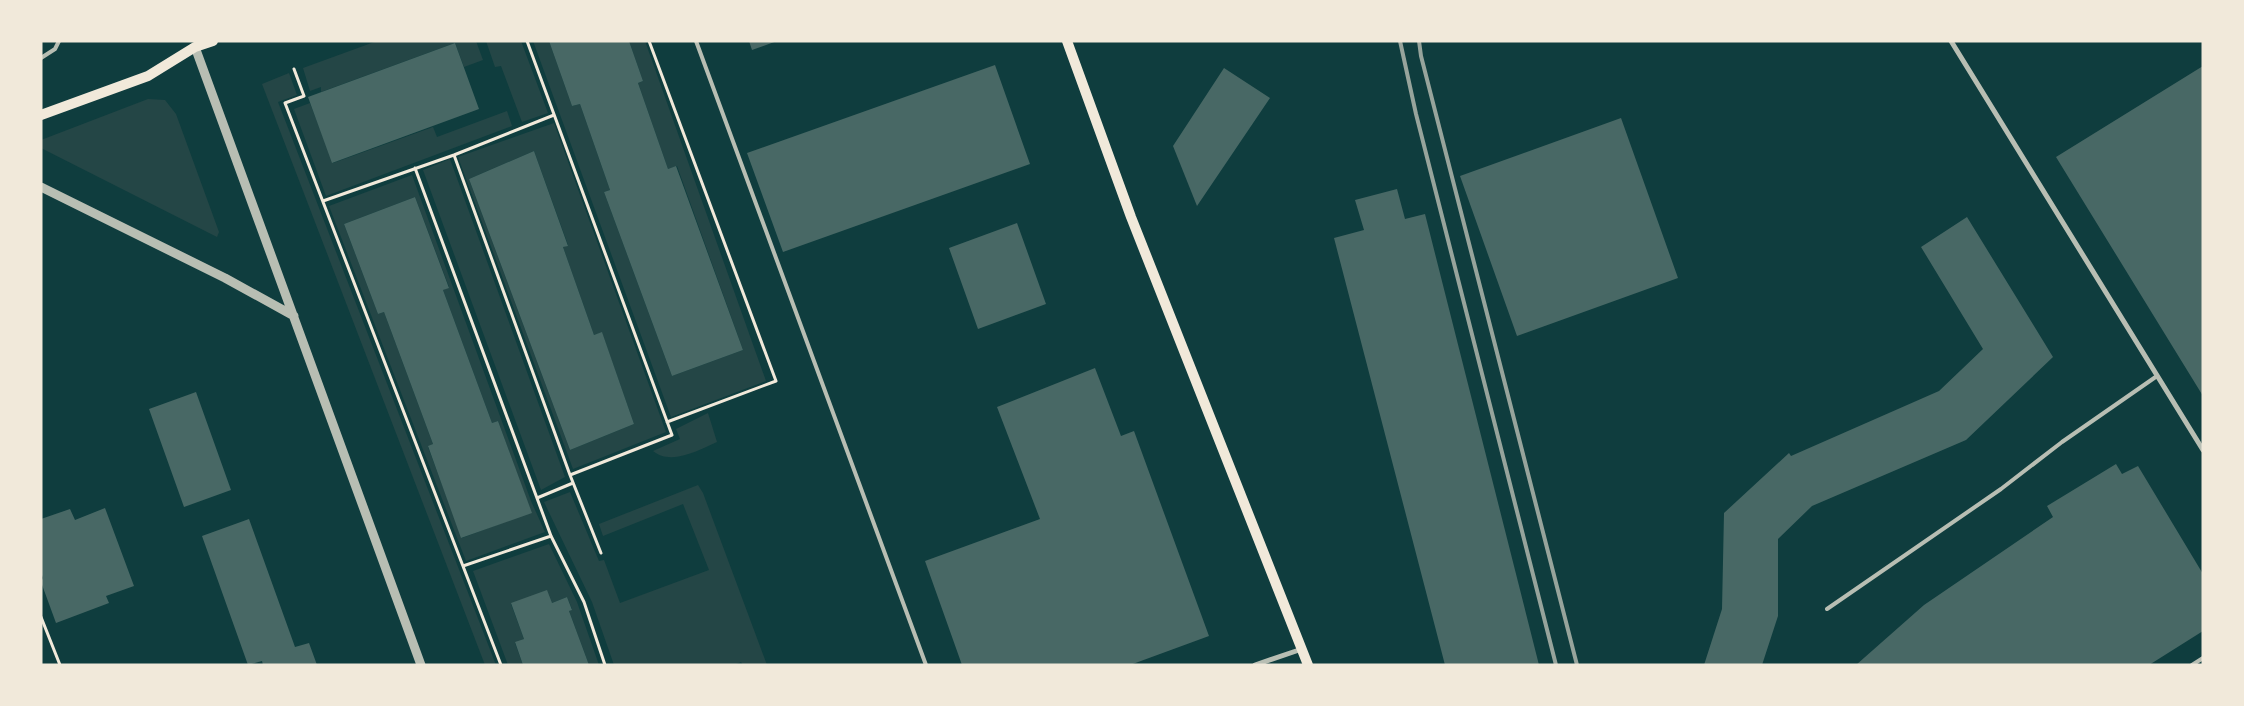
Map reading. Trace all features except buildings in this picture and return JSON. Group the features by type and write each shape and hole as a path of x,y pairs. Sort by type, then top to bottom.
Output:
{"main road":[{"path":"41,115 148,76 194,44 213,41"},
{"path":"1067,41 1131,217 1308,665"}],"street":[{"path":"1950,41 2203,450"},
{"path":"194,44 421,665"},
{"path":"41,187 224,278 294,316"},
{"path":"1255,665 1302,649"}],"lane":[{"path":"41,58 55,49 58,41"},
{"path":"696,41 926,665"},
{"path":"1828,609 2001,489 2062,442 2157,376"},
{"path":"2192,665 2203,658"}],"path":[{"path":"527,41 672,435 570,475"},
{"path":"649,41 776,381 667,422"},
{"path":"294,68 304,96 285,103 501,665"},
{"path":"323,201 454,155 554,115"},
{"path":"454,155 570,475 601,553"},
{"path":"415,168 551,536 584,602 606,665"},
{"path":"537,498 573,483"},
{"path":"463,566 551,536"},
{"path":"41,617 60,665"}],"shaded area":[{"path":"377,41 476,41 483,60 464,67 455,43 321,92 321,87 310,91 303,68"},
{"path":"486,41 521,41 548,113 522,122 501,66 495,67"},
{"path":"533,41 549,41 572,106 580,104 610,190 604,192 672,376 743,350 677,166 668,169 638,83 643,81 629,41 645,41 766,381 671,417"},
{"path":"289,73 297,95 278,102 496,665 485,665 262,84"},
{"path":"148,99 165,100 176,114 219,232 217,237 41,148 41,140"},
{"path":"310,103 333,163 433,127 437,137 507,111 512,126 326,196 294,109"},
{"path":"554,123 666,432 573,469 458,157","holes":["534,151 568,245 563,247 594,335 602,333 634,424 570,450 469,179"]},
{"path":"450,159 565,477 541,490 423,170"},
{"path":"412,175 531,501 545,532 466,561 329,206","holes":["415,197 449,287 443,290 492,423 498,421 531,512 462,538 428,447 433,444 384,312 378,314 344,224"]},
{"path":"708,413 717,442 676,457 660,455 653,451 680,439 676,429"},
{"path":"698,485 703,493 767,665 743,665 741,662 734,665 614,665 592,602 544,502 570,492 599,561 604,560 620,603 709,570 683,504 603,536 599,524"},
{"path":"549,544 577,602 599,665 589,665 569,611 572,609 567,597 552,603 511,604 524,639 515,643 523,665 508,665 473,571"}],"railway":[{"path":"1400,41 1416,114 1556,665"},
{"path":"1419,41 1421,56 1577,665"}]}
